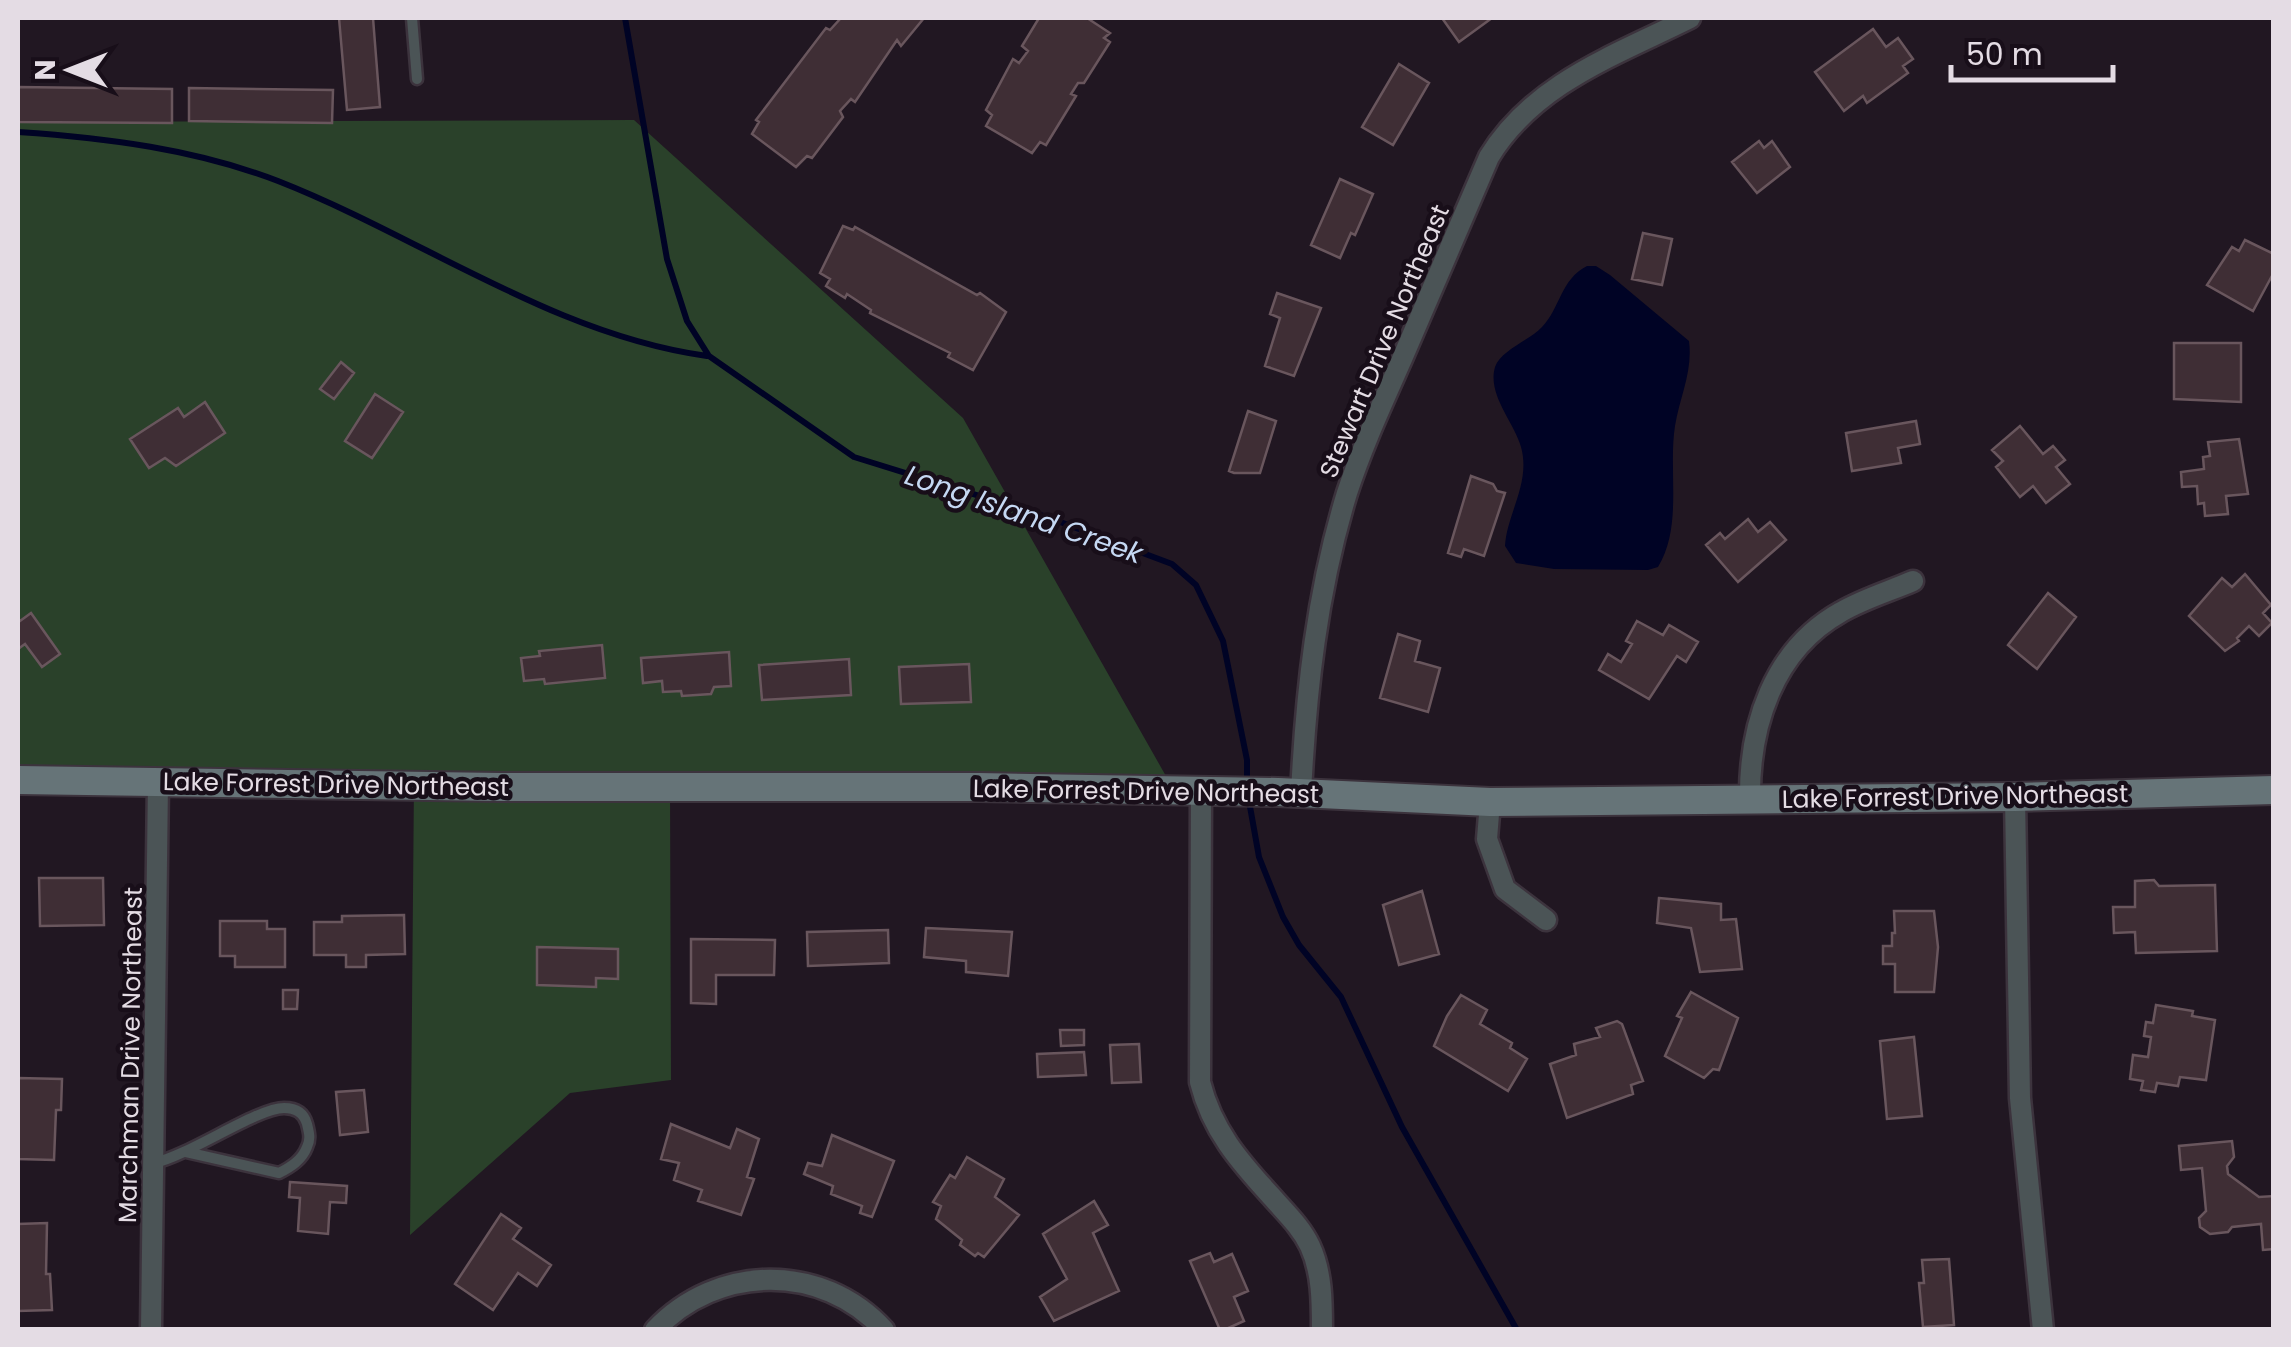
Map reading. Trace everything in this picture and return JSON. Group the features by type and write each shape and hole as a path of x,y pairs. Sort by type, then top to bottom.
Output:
{"street":[{"name":"Stewart Drive Northeast","path":"1289,793 1328,569 1347,494 1489,157 1516,118 1554,86 1690,18"},
{"path":"1750,799 1750,762 1756,726 1769,691 1788,660 1813,632 1840,612 1913,581"},
{"name":"Lake Forrest Drive Northeast","path":"18,780 1201,791 1490,802 2015,797 2274,790"},
{"name":"Marchman Drive Northeast","path":"151,1330 158,782"},
{"path":"1201,791 1200,1082 1221,1138 1297,1224 1310,1245 1320,1282 1322,1330"},
{"path":"2015,797 2020,1098 2043,1330"},
{"path":"1490,802 1487,839 1506,889 1546,920"},
{"path":"654,1330 696,1296 720,1286 768,1278 821,1288 861,1308 884,1330"}],"lane":[{"path":"412,18 416,79"},
{"path":"153,1163 186,1152 272,1110 298,1111 305,1116 310,1141 306,1152 279,1173 186,1152"}],"green space":[{"path":"634,120 963,418 1175,792 670,784 671,1080 570,1093 410,1235 414,780 18,773 18,122"}],"water":[{"path":"1587,266 1596,266 1610,275 1689,341 1688,373 1673,443 1670,534 1658,567 1648,570 1554,569 1516,563 1505,546 1521,485 1523,460 1518,438 1495,388 1495,367 1503,355 1542,327 1571,279"}],"building":[{"path":"339,18 373,18 380,107 347,110"},
{"path":"841,18 924,18 901,46 897,40 855,102 851,99 840,111 843,117 812,158 807,156 796,167 752,134 759,122 756,120 826,28 830,30"},
{"path":"1039,18 1087,18 1110,33 1104,38 1110,42 1084,83 1078,83 1071,94 1076,96 1046,145 1040,142 1032,153 986,126 992,115 986,110 1013,59 1019,63 1028,51 1022,46"},
{"path":"1442,18 1492,18 1459,42"},
{"path":"1873,29 1886,47 1898,38 1913,59 1903,66 1908,73 1867,103 1863,96 1844,111 1815,72"},
{"path":"1399,64 1429,83 1393,145 1362,127"},
{"path":"18,87 172,89 172,123 18,122"},
{"path":"189,88 333,90 332,123 189,121"},
{"path":"1759,141 1764,148 1772,141 1790,167 1757,193 1732,162"},
{"path":"1340,179 1373,194 1340,258 1311,245"},
{"path":"843,226 853,230 855,227 977,295 980,293 1006,312 973,370 948,357 950,353 870,313 847,294 845,298 826,286 830,279 820,273"},
{"path":"1643,233 1672,239 1662,285 1632,279"},
{"path":"2245,240 2274,254 2274,272 2253,311 2207,285 2232,247 2239,251"},
{"path":"1277,293 1321,308 1294,376 1265,366 1280,318 1270,314"},
{"path":"2174,343 2241,343 2241,402 2174,399"},
{"path":"341,362 354,373 334,399 320,389"},
{"path":"375,394 403,412 372,458 345,441"},
{"path":"205,402 225,433 176,466 165,458 149,468 130,439 178,408 184,417"},
{"path":"1248,411 1276,421 1260,473 1234,473 1229,471"},
{"path":"1916,421 1920,444 1898,448 1901,463 1852,471 1846,433"},
{"path":"2020,426 2043,454 2053,446 2065,460 2056,467 2070,484 2046,503 2033,486 2020,497 1996,467 2003,461 1992,450"},
{"path":"2239,439 2248,494 2226,496 2228,514 2205,516 2204,503 2198,504 2197,486 2182,487 2181,472 2204,469 2203,457 2210,456 2208,442"},
{"path":"1471,476 1505,493 1484,556 1464,549 1461,557 1448,553"},
{"path":"1748,519 1758,532 1770,522 1786,540 1738,582 1706,545 1720,533 1725,539"},
{"path":"2245,574 2271,605 2263,613 2272,623 2259,636 2249,626 2237,638 2239,641 2225,651 2189,616 2222,578 2232,587"},
{"path":"2048,593 2076,617 2037,669 2008,645"},
{"path":"31,613 60,654 42,667 25,644 18,649 18,618 20,621"},
{"path":"1637,621 1663,635 1669,625 1698,642 1686,662 1677,656 1649,699 1599,670 1608,654 1621,662 1632,644 1626,641"},
{"path":"1398,634 1420,641 1415,661 1440,668 1428,712 1380,698"},
{"path":"602,645 605,678 545,684 544,679 524,681 521,658 540,656 539,651"},
{"path":"729,652 731,686 714,687 711,694 682,696 681,691 663,692 662,681 643,683 641,658"},
{"path":"849,659 851,695 762,700 759,665"},
{"path":"969,664 971,702 901,704 899,667"},
{"path":"39,878 103,878 104,925 40,926"},
{"path":"2154,880 2159,886 2215,885 2217,951 2136,953 2135,932 2114,933 2113,907 2135,907 2135,881"},
{"path":"1422,891 1439,954 1399,965 1383,905"},
{"path":"1659,898 1721,904 1721,920 1736,919 1742,969 1700,972 1691,928 1657,923"},
{"path":"1894,911 1934,911 1938,947 1934,992 1895,992 1895,964 1883,964 1883,946 1892,946 1895,933"},
{"path":"404,915 405,954 366,955 366,967 346,967 346,955 314,955 314,922 342,922 342,916"},
{"path":"220,921 267,921 267,929 285,929 285,967 235,967 235,956 220,956"},
{"path":"926,928 1012,932 1008,976 966,972 966,961 924,957"},
{"path":"888,930 889,963 808,966 807,932"},
{"path":"691,939 775,940 774,975 716,975 716,1004 691,1003"},
{"path":"537,947 618,949 618,979 596,978 596,987 537,985"},
{"path":"283,990 298,990 297,1009 283,1009"},
{"path":"1691,992 1738,1018 1719,1070 1713,1069 1704,1078 1665,1056 1682,1018 1677,1016"},
{"path":"1461,995 1487,1010 1480,1024 1512,1043 1510,1048 1527,1059 1508,1091 1434,1046"},
{"path":"2156,1005 2193,1011 2192,1016 2215,1020 2206,1080 2180,1077 2178,1086 2157,1083 2155,1092 2141,1090 2143,1081 2130,1079 2133,1055 2148,1057 2151,1037 2144,1036 2146,1022 2153,1023"},
{"path":"1617,1021 1622,1024 1643,1081 1631,1085 1633,1094 1567,1118 1550,1064 1576,1055 1574,1044 1600,1037 1596,1028"},
{"path":"1060,1030 1084,1030 1084,1045 1061,1046"},
{"path":"1914,1037 1922,1116 1887,1119 1880,1041"},
{"path":"1139,1044 1141,1082 1112,1083 1110,1045"},
{"path":"1084,1052 1086,1075 1038,1077 1037,1054"},
{"path":"18,1078 62,1079 54,1160 18,1159"},
{"path":"364,1090 368,1132 340,1135 336,1092"},
{"path":"671,1124 730,1148 737,1129 759,1139 747,1177 754,1179 741,1215 698,1201 702,1190 674,1180 679,1163 661,1159"},
{"path":"832,1135 894,1161 872,1217 860,1213 862,1206 831,1194 833,1186 804,1174 808,1163 822,1166"},
{"path":"2232,1141 2234,1157 2227,1166 2228,1174 2259,1197 2274,1196 2274,1249 2263,1250 2261,1224 2210,1234 2200,1227 2199,1218 2206,1211 2202,1168 2181,1170 2179,1146"},
{"path":"967,1157 1004,1179 995,1197 1019,1215 984,1257 978,1253 975,1256 960,1245 962,1240 936,1219 941,1206 933,1202 950,1175 955,1178"},
{"path":"290,1182 347,1186 346,1203 330,1202 328,1234 298,1231 300,1198 289,1197"},
{"path":"1094,1201 1108,1225 1093,1233 1119,1291 1054,1321 1040,1297 1067,1279 1043,1234"},
{"path":"501,1214 521,1228 513,1239 551,1265 537,1286 518,1273 493,1310 455,1284"},
{"path":"47,1223 46,1274 50,1274 52,1310 18,1311 18,1224"},
{"path":"1210,1253 1214,1262 1232,1254 1248,1291 1234,1297 1244,1321 1224,1330 1220,1330 1190,1261"},
{"path":"1949,1259 1954,1325 1923,1327 1919,1283 1924,1283 1922,1260"}],"waterway":[{"name":"Long Island Creek","path":"625,18 667,259 687,321 709,356 854,457 1047,517 1172,564 1196,585 1223,641 1247,760 1247,783"},
{"path":"18,132 150,147 247,170 331,204 489,282 596,328 651,345 707,356"},
{"name":"Long Island Creek","path":"1249,801 1259,857 1283,917 1299,945 1341,997 1402,1127 1517,1330"}]}
